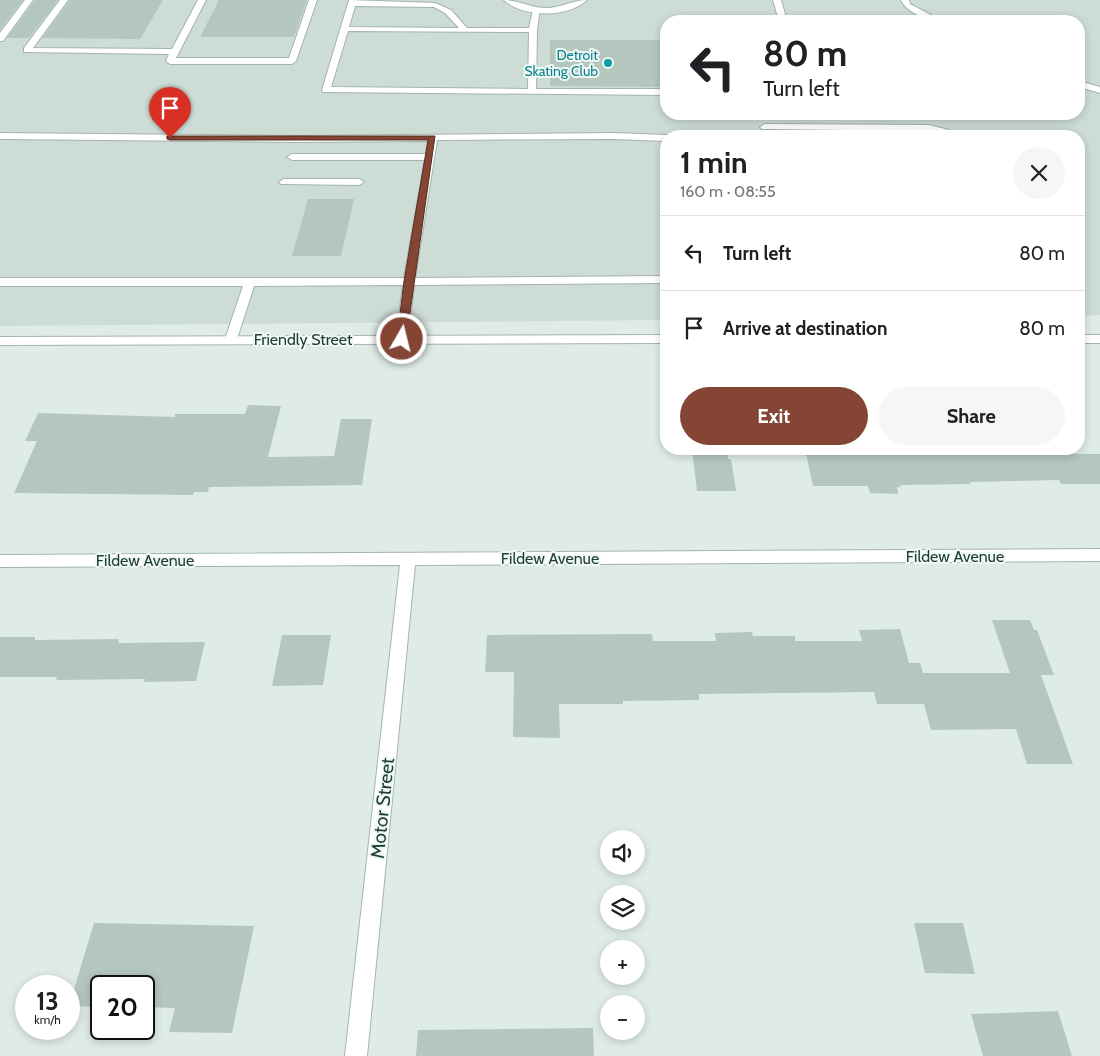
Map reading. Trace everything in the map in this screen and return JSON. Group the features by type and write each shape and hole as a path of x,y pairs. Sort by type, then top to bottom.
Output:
{"street":[{"path":"508,0 522,7 537,10 563,8 583,0"},
{"name":"Friendly Street","path":"0,341 660,338"},
{"path":"1085,339 1100,338"},
{"name":"Fildew Avenue","path":"0,561 1100,555"},
{"name":"Motor Street","path":"356,1056 408,559"}],"lane":[{"path":"0,38 29,0"},
{"path":"64,0 28,50 174,52"},
{"path":"202,0 170,61 292,61 314,0"},
{"path":"777,0 781,15"},
{"path":"905,0 908,5 927,15"},
{"path":"465,30 459,22 438,6 352,2 326,90 660,92"},
{"path":"532,91 533,30 537,10"},
{"path":"344,30 533,30"},
{"path":"1085,86 1100,90"},
{"path":"765,127 929,128 938,130"},
{"path":"0,136 298,139 660,138"},
{"path":"402,339 409,281 433,138"},
{"path":"292,157 429,157"},
{"path":"284,182 359,182"},
{"path":"0,282 660,280"},
{"path":"231,339 250,282"}],"shaded area":[{"path":"0,0 1100,0 1100,315 1085,316 1085,130 660,130 660,320 0,326"}],"building":[{"path":"0,0 23,0 0,30"},
{"path":"35,0 58,0 29,38 7,38"},
{"path":"70,0 163,0 140,39 42,38"},
{"path":"219,0 307,0 294,37 200,37"},
{"name":"Detroit Skating Club","path":"550,40 660,40 660,87 550,86"},
{"path":"308,199 354,199 341,256 292,256"},
{"path":"248,405 281,406 268,457 334,456 341,419 372,419 362,485 209,487 208,492 194,492 193,495 14,493 37,441 25,441 38,413 175,417 175,414 245,414"},
{"path":"1100,454 1100,484 1061,484 1059,480 900,485 901,487 897,487 898,494 870,493 868,486 813,486 806,455"},
{"path":"693,455 728,455 728,459 731,459 736,491 697,491"},
{"path":"992,620 1030,620 1034,630 1037,630 1054,675 1041,675 1073,764 1027,764 1016,729 931,730 924,704 877,704 874,692 699,694 699,700 623,701 623,704 559,704 560,738 513,737 514,672 485,672 487,635 652,634 653,641 716,641 715,633 752,632 753,636 795,636 795,641 862,641 859,630 900,629 909,663 920,663 923,673 1010,673"},
{"path":"282,635 331,635 323,685 272,686"},
{"path":"0,637 35,637 35,640 119,639 118,643 205,642 196,681 144,682 145,679 56,680 57,677 0,677"},
{"path":"94,923 254,926 232,1033 169,1032 175,1008 155,1007 155,975 90,975 90,1007 80,1006 80,975 78,975"},
{"path":"914,923 963,923 975,974 925,973"},
{"path":"1058,1011 1072,1056 983,1056 971,1014"},
{"path":"593,1028 594,1056 416,1056 418,1030"}],"place":[{"name":"Detroit Skating Club","path":"608,63"}],"route":[{"path":"170,138 433,138 409,281 402,339"}]}
